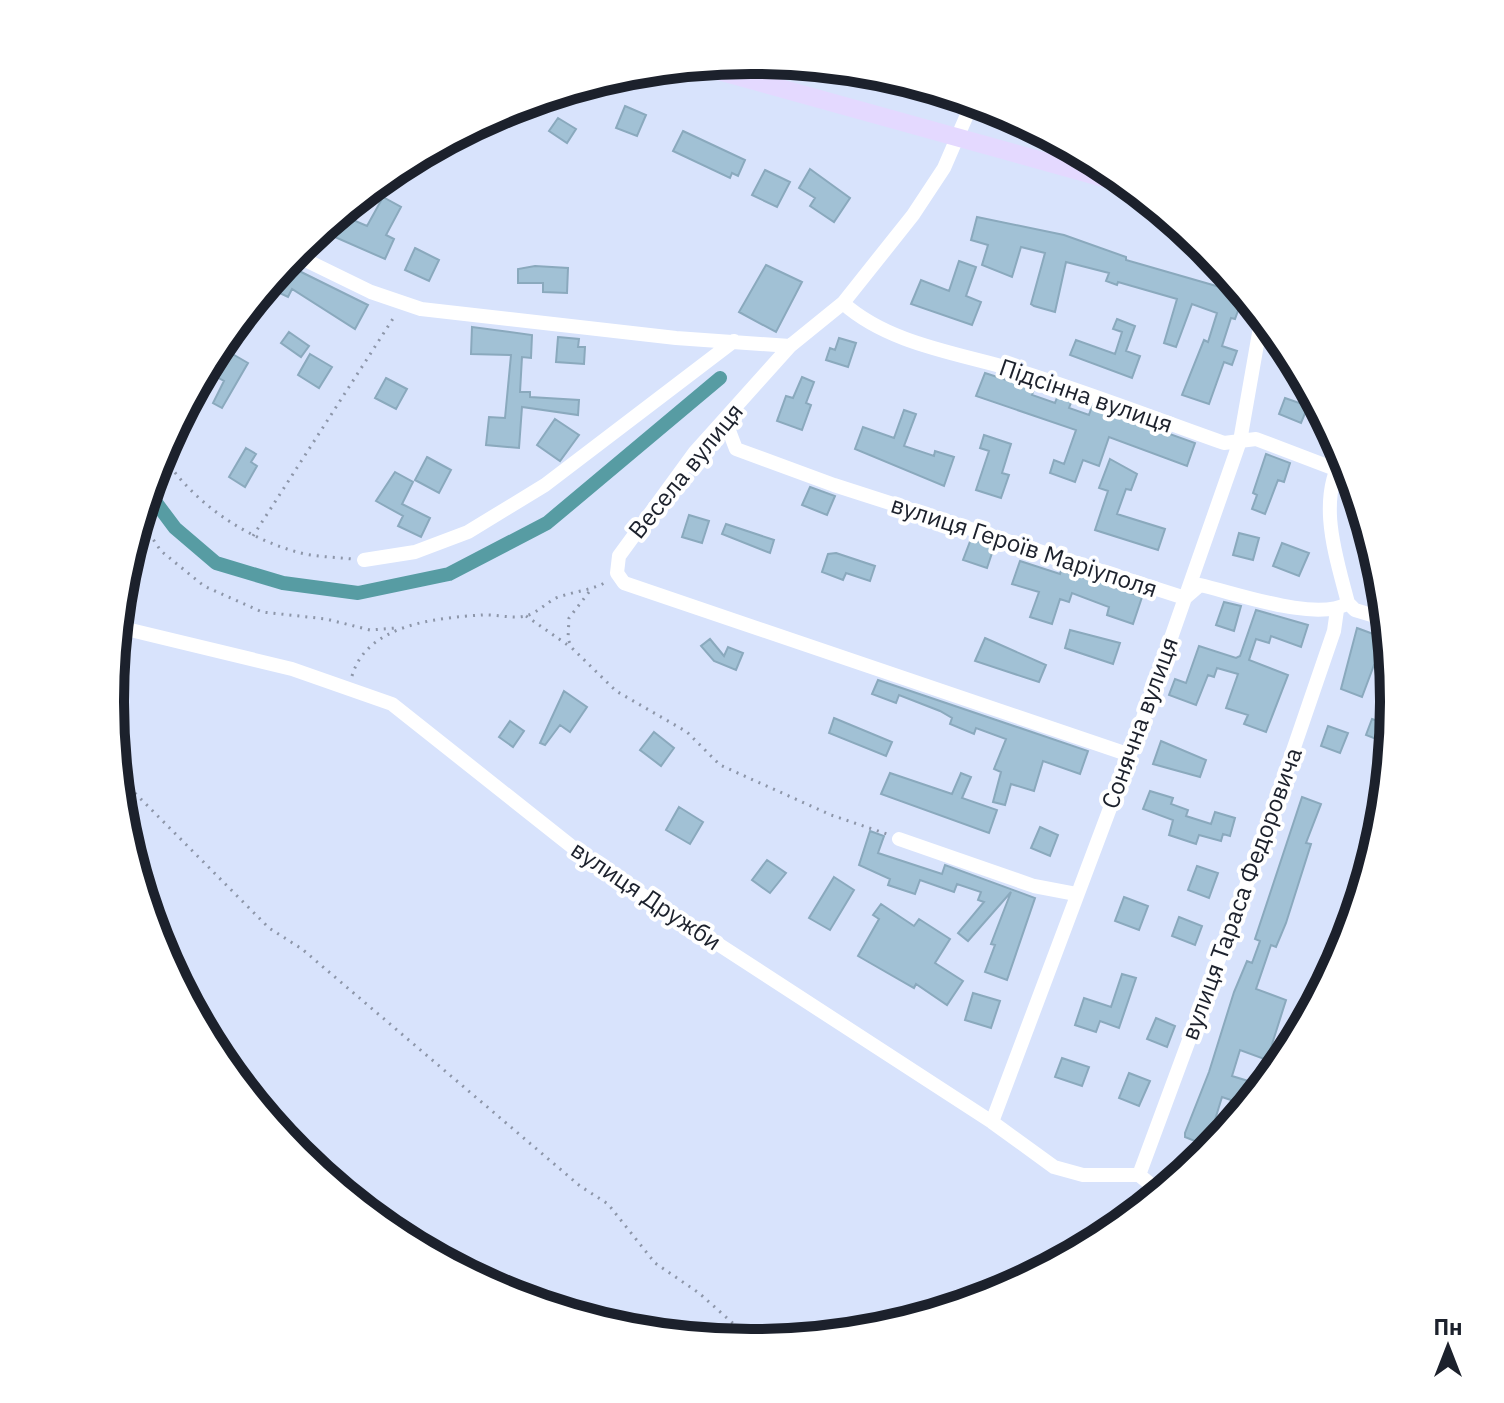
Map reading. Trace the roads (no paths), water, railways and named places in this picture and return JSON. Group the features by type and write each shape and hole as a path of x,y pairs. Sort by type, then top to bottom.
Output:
{"main road":[{"path":"731,75 1093,175"}],"street":[{"name":"Весела вулиця","path":"968,112 930,192 843,303 790,346 646,514 619,556 617,573 624,583 1130,755"},
{"path":"306,260 402,304 460,315 790,346"},
{"name":"Підсінна вулиця","path":"843,303 870,323 907,339 1028,374 1224,443 1256,439 1331,458"},
{"name":"Сонячна вулиця","path":"992,1122 1130,755 1240,441 1259,333"},
{"path":"364,560 415,552 468,532 545,485 734,341"},
{"name":"вулиця Героїв Маріуполя","path":"725,420 736,449 834,485 1185,598 1200,585 1304,609 1342,607 1373,615"},
{"name":"вулиця Тараса Федоровича","path":"1139,1175 1258,855 1342,607 1329,527 1338,479"},
{"name":"вулиця Дружби","path":"129,630 292,669 392,704 590,861 992,1122 1054,1167 1083,1175 1139,1175"},
{"path":"899,839 1034,886 1076,894"},
{"path":"1139,1175 1151,1185"}],"waterway":[{"path":"157,504 175,528 216,563 283,583 358,593 449,574 547,523 720,378"}]}
